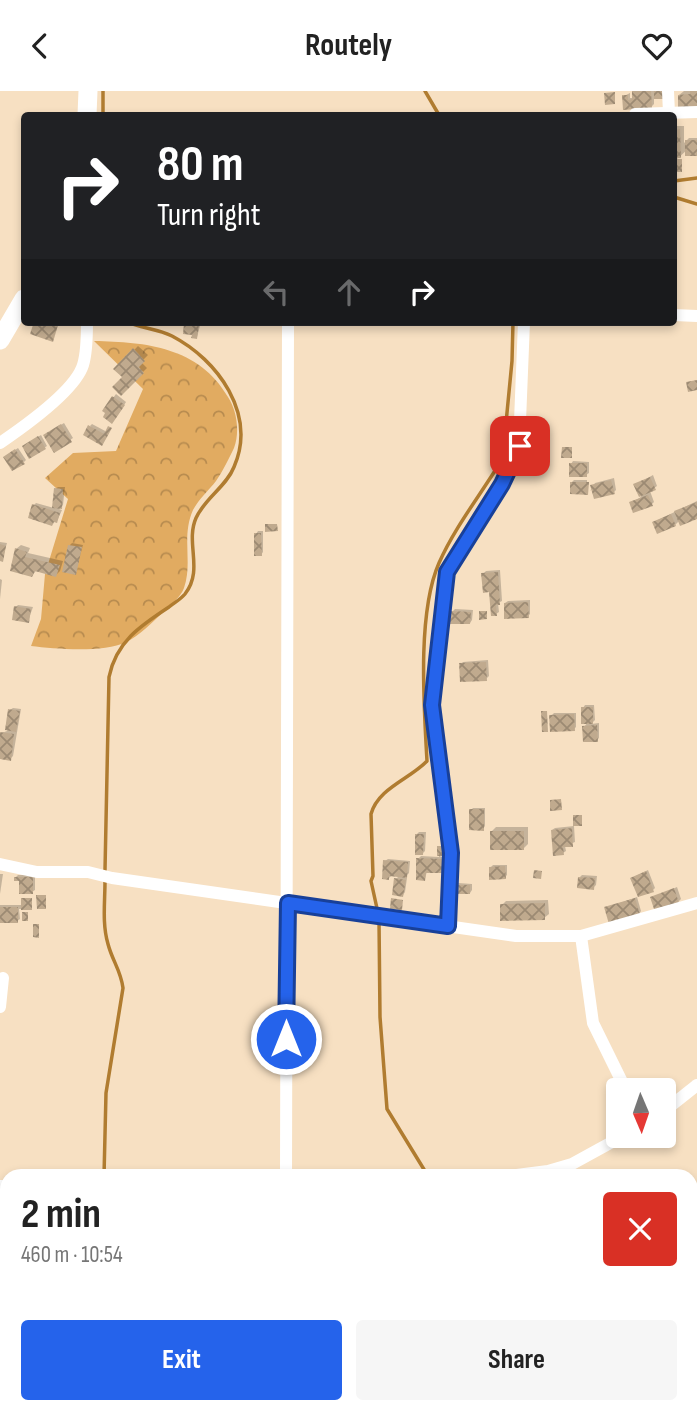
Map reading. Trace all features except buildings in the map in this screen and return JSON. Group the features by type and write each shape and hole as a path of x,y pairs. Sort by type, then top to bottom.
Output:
{"main road":[{"path":"87,112 88,91"},
{"path":"0,340 21,304"}],"street":[{"path":"668,91 669,112"},
{"path":"677,113 697,112"},
{"path":"677,315 697,316"},
{"path":"0,443 31,422 77,378 83,365 87,326"},
{"path":"286,1169 288,326"},
{"path":"448,926 451,853 432,705 447,572 502,484 520,446 524,326"},
{"path":"0,864 37,872 88,872 112,878 516,936 581,936 697,903"},
{"path":"581,936 593,1023 620,1078"},
{"path":"0,1007 3,978"},
{"path":"676,1102 697,1085"},
{"path":"555,1169 572,1164 606,1145"}],"green space":[{"path":"94,341 152,346 187,358 202,367 216,380 234,409 237,422 236,442 219,477 193,510 188,530 188,569 183,591 175,601 141,633 117,645 80,649 31,646 41,619 45,574 68,499 45,478 73,453 116,451 143,389"}],"waterway":[{"path":"103,91 103,112"},
{"path":"425,91 437,112"},
{"path":"677,181 697,178"},
{"path":"677,198 697,204"},
{"path":"105,870 109,677 112,665 123,644 131,636 185,594 193,576 192,537 196,518 230,474 240,447 237,409 218,374 189,346 172,336 138,326"},
{"path":"378,913 371,881 371,814 380,797 427,761 424,660 427,607 439,563 503,454 513,326"},
{"path":"104,1169 106,1093 123,988 106,936 105,881"},
{"path":"379,920 380,1017 387,1109 424,1169"}],"route":[{"path":"286,1039 288,903 448,926 451,853 432,705 447,572 502,484 520,446"}]}
